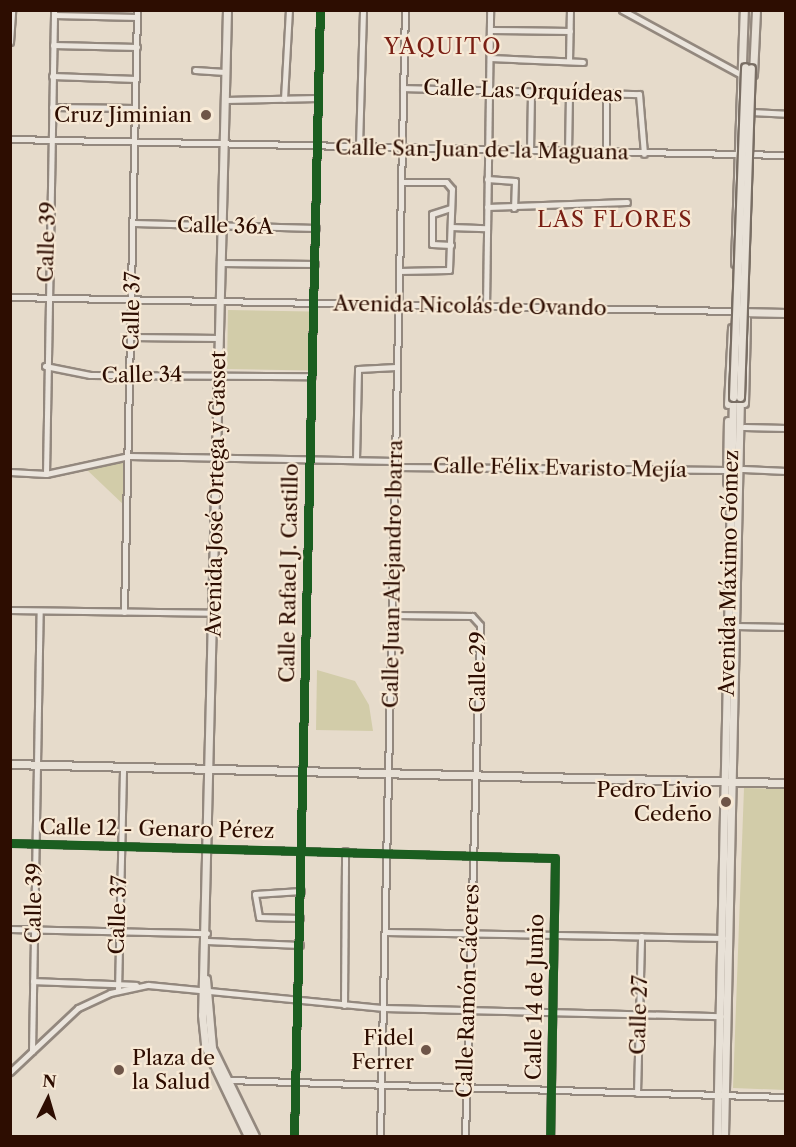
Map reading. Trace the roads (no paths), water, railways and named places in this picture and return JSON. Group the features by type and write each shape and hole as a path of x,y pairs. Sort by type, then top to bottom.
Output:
{"main road":[{"name":"Avenida José Ortega y Gasset","path":"227,10 205,1046 222,1076 248,1137"},
{"path":"729,513 726,470 737,155 745,10"},
{"name":"Avenida Máximo Gómez","path":"745,10 748,68"},
{"path":"738,514 743,469 755,10"},
{"name":"Avenida Máximo Gómez","path":"717,1137 721,1095 725,938 729,513 736,397 748,68 755,10"},
{"name":"Avenida Nicolás de Ovando","path":"733,311 786,313"},
{"name":"Avenida Máximo Gómez","path":"727,782 738,514 736,397"},
{"path":"10,764 389,774 478,773 786,783"},
{"name":"Avenida José Ortega y Gasset","path":"205,988 212,1048 234,1084 255,1137"},
{"name":"Avenida Máximo Gómez","path":"721,1095 724,1137"}],"street":[{"path":"10,42 12,10"},
{"path":"284,99 289,10"},
{"name":"Calle Rafael J. Castillo","path":"294,1137 303,850 302,772 320,10"},
{"path":"358,146 363,10"},
{"name":"Calle Juan Alejandro lbarra","path":"380,1137 395,615 396,367 405,10"},
{"path":"486,307 490,10"},
{"path":"569,61 570,10"},
{"path":"622,10 741,74"},
{"path":"54,13 137,14"},
{"name":"Calle 39","path":"46,474 45,299 54,13"},
{"name":"Calle 37","path":"124,612 137,14"},
{"path":"490,30 570,31"},
{"path":"53,45 136,47"},
{"path":"490,58 583,62"},
{"path":"195,70 225,72"},
{"path":"52,76 136,79"},
{"name":"Calle Las Orquídeas","path":"403,88 642,96 644,154"},
{"path":"530,151 531,92"},
{"path":"568,152 569,92"},
{"path":"606,93 606,153"},
{"path":"225,100 318,98"},
{"path":"52,107 135,108"},
{"path":"751,112 786,114"},
{"name":"Calle San Juan de la Maguana","path":"10,139 750,155"},
{"path":"750,155 786,155"},
{"path":"487,179 515,181 514,208"},
{"path":"399,271 446,272 451,245 452,208 449,183 401,182"},
{"path":"487,207 514,208 627,202"},
{"path":"451,245 432,244 432,214 452,208"},
{"name":"Calle 36A","path":"134,224 316,228"},
{"path":"451,227 486,228"},
{"path":"221,263 315,264"},
{"name":"Avenida Nicolás de Ovando","path":"10,297 733,311"},
{"path":"131,337 219,338"},
{"name":"Calle 34","path":"45,366 90,375 312,376"},
{"path":"356,459 358,369 396,367"},
{"path":"744,428 786,428"},
{"name":"Calle Félix Evaristo Mejía","path":"10,472 46,474 129,456 356,459 395,464 726,470"},
{"path":"743,469 786,471"},
{"path":"10,610 214,613"},
{"name":"Calle 39","path":"32,1051 40,611"},
{"name":"Calle 29","path":"395,615 477,619 478,773"},
{"path":"735,626 786,627"},
{"name":"Calle 37","path":"118,990 116,983 123,767"},
{"name":"Calle Ramón Cáceres","path":"465,1137 472,854 478,773"},
{"name":"Calle 12 - Genaro Pérez","path":"10,843 555,858"},
{"path":"344,1005 345,851"},
{"name":"Calle 14 de Junio","path":"550,1137 555,858"},
{"path":"300,918 259,917 255,894 301,891"},
{"path":"10,929 207,933"},
{"path":"386,932 725,938"},
{"name":"Calle 27","path":"637,1093 641,936"},
{"path":"207,941 300,945"},
{"path":"33,981 205,988 384,1008 723,1016"},
{"path":"10,1072 65,1017 118,990 148,985"},
{"path":"222,1076 234,1084 786,1098"}],"place":[{"name":"Cruz Jiminian","path":"206,115"},
{"name":"Pedro Livio Cedeño","path":"726,802"},
{"name":"Fidel Ferrer","path":"426,1050"},
{"name":"Plaza de la Salud","path":"119,1070"}],"district":[{"name":"YAQUITO","path":"443,47"},
{"name":"LAS FLORES","path":"615,220"}]}
